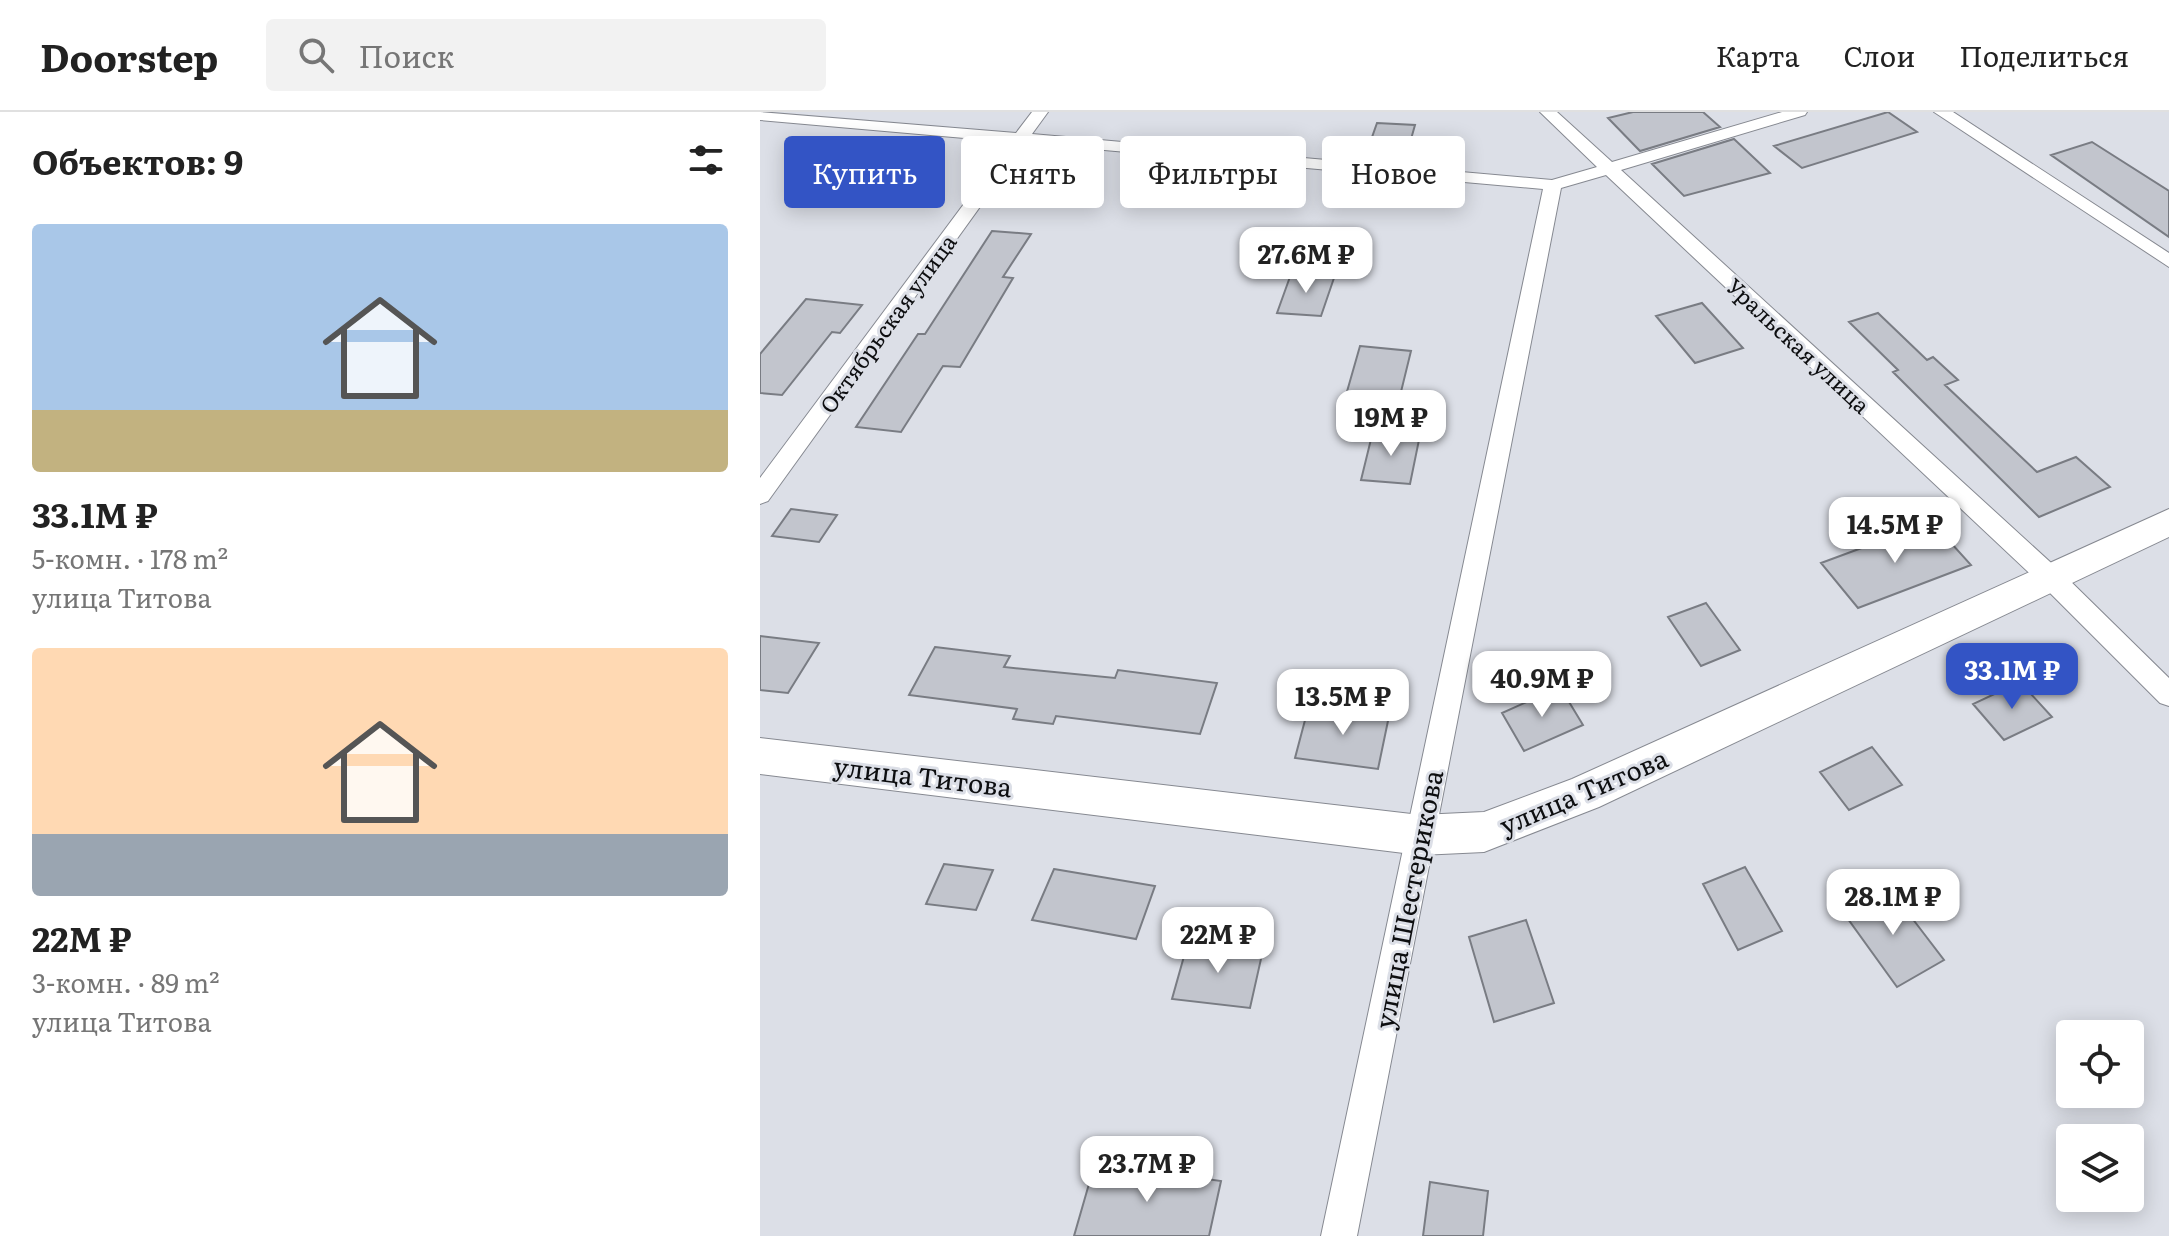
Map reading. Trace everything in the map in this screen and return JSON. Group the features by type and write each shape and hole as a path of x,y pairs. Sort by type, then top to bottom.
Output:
{"street":[{"name":"Октябрьская улица","path":"1025,136 1040,112"},
{"name":"Уральская улица","path":"1548,112 2051,578 2169,695"},
{"path":"1104,143 1553,185 1799,112"},
{"path":"1942,112 2169,261"},
{"path":"760,115 1025,136"},
{"name":"улица Шестерикова","path":"1339,1236 1553,185"},
{"name":"Октябрьская улица","path":"760,495 972,208"},
{"name":"улица Титова","path":"760,756 1420,835 1484,832 1584,794 2169,522"}],"building":[{"path":"1633,112 1703,112 1720,127 1640,151 1608,118"},
{"path":"1888,112 1917,132 1802,168 1774,146"},
{"path":"1377,123 1415,125 1412,136 1372,136"},
{"path":"1734,139 1770,173 1684,196 1652,164"},
{"path":"2092,142 2169,191 2169,237 2051,155"},
{"path":"992,231 1031,234 1003,277 1013,278 960,367 943,366 901,432 856,427 918,334 925,334"},
{"path":"1291,274 1334,278 1321,316 1277,313"},
{"path":"806,299 862,305 840,333 832,332 782,395 760,393 760,354"},
{"path":"1702,303 1743,348 1695,363 1656,316"},
{"path":"1878,313 1927,360 1933,357 1958,380 1945,385 2037,472 2076,457 2110,487 2039,517 1893,372 1898,370 1849,322"},
{"path":"1360,346 1411,351 1399,400 1346,395"},
{"path":"1373,431 1420,435 1410,484 1361,480"},
{"path":"791,509 837,515 819,542 772,536"},
{"path":"1932,522 1971,565 1858,608 1821,563"},
{"path":"1706,603 1740,650 1701,666 1668,617"},
{"path":"760,636 819,643 788,693 760,690"},
{"path":"935,647 1010,656 1004,667 1115,678 1118,670 1217,683 1200,734 1056,716 1053,724 1013,719 1017,709 909,695"},
{"path":"2020,682 2052,717 2004,740 1973,704"},
{"path":"1560,687 1583,725 1524,751 1502,713"},
{"path":"1309,705 1389,716 1378,769 1295,758"},
{"path":"1872,747 1902,785 1849,810 1820,772"},
{"path":"944,864 993,870 976,910 926,904"},
{"path":"1745,867 1782,931 1738,950 1703,884"},
{"path":"1054,869 1155,886 1136,939 1032,920"},
{"path":"1889,888 1944,960 1897,987 1843,912"},
{"path":"1526,920 1554,1003 1494,1022 1469,937"},
{"path":"1188,942 1263,950 1250,1008 1172,999"},
{"path":"1095,1163 1221,1181 1209,1236 1074,1236"},
{"path":"1430,1182 1488,1191 1483,1236 1423,1236"}]}
